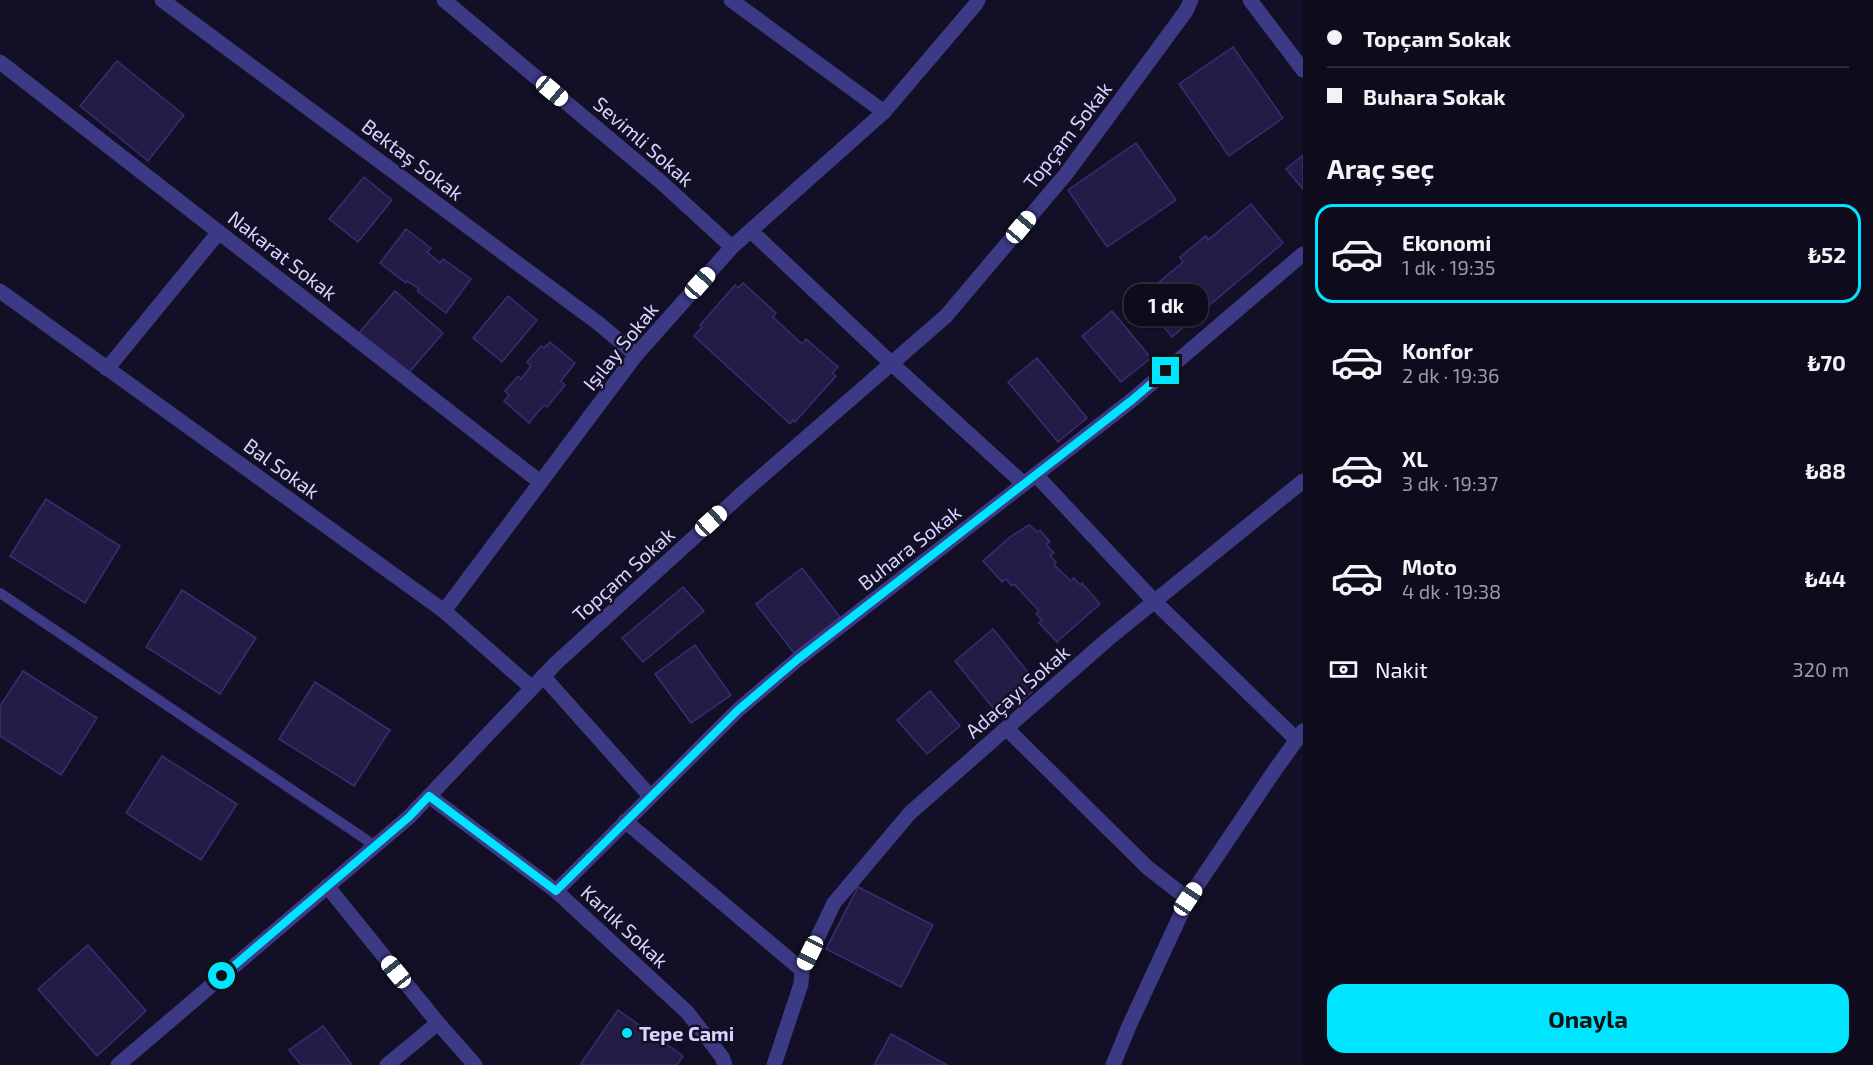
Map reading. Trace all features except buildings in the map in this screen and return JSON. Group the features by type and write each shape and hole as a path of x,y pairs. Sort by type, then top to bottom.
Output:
{"street":[{"name":"Bektaş Sokak","path":"162,0 598,322 636,355"},
{"name":"Sevimli Sokak","path":"444,0 661,182 732,247"},
{"path":"731,0 884,112"},
{"name":"Işılay Sokak","path":"444,611 636,355 732,247 884,112 978,0"},
{"name":"Topçam Sokak","path":"118,1065 409,817 543,676 746,490 946,316 1066,174 1186,11 1191,0"},
{"path":"1250,0 1303,70"},
{"name":"Nakarat Sokak","path":"0,62 540,482"},
{"path":"107,369 219,231"},
{"path":"751,231 891,363 1030,479 1154,601 1300,735 1188,899 1113,1065"},
{"name":"Buhara Sokak","path":"556,891 738,710 798,659 1132,400 1303,254"},
{"name":"Bal Sokak","path":"0,291 444,611 532,688"},
{"name":"Adaçayı Sokak","path":"774,1065 801,984 802,970 834,903 910,813 1099,646 1303,481"},
{"path":"543,676 650,796"},
{"path":"1006,729 1148,868 1188,899"},
{"name":"Karlık Sokak","path":"429,796 556,891 687,1012 724,1061"},
{"path":"625,821 802,970"},
{"path":"327,886 475,1065"},
{"path":"387,1065 438,1023"}],"lane":[{"path":"0,593 374,845"}],"place":[{"name":"Tepe Cami","path":"627,1033"}],"route":[{"path":"222,976 409,817 429,796 556,891 738,710 798,659 1132,400 1166,371"}]}
